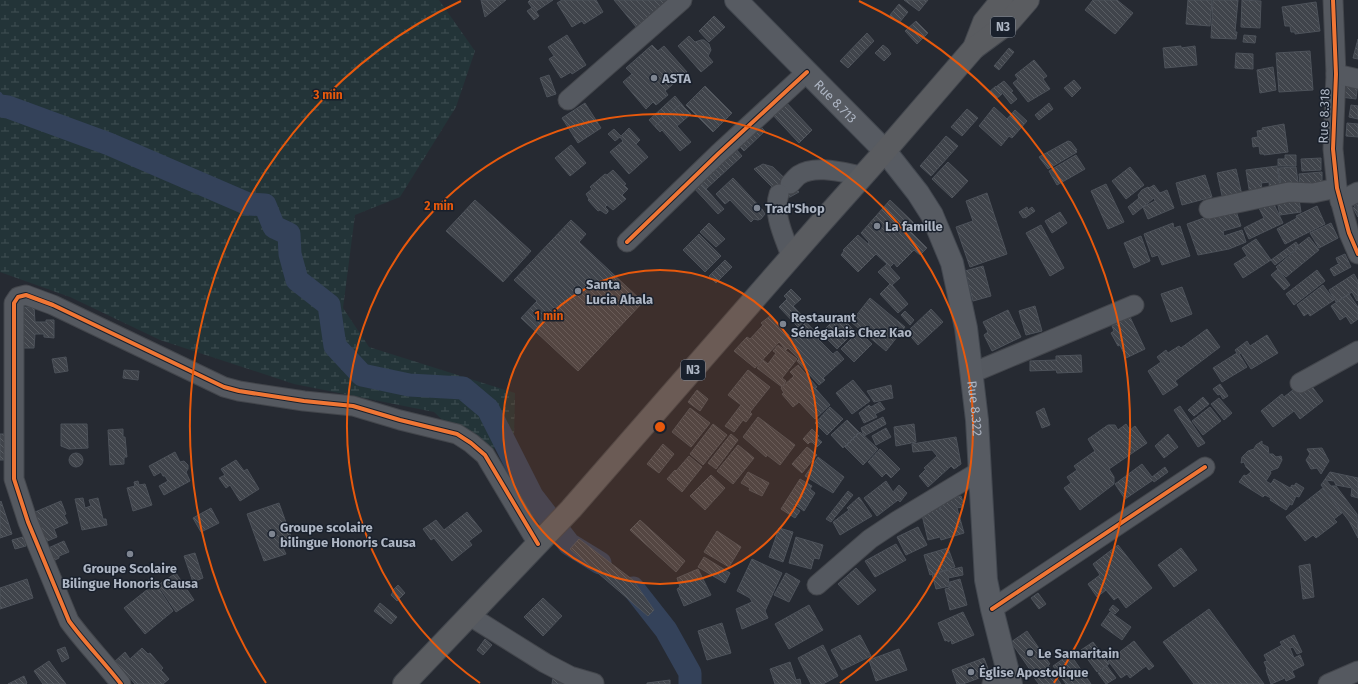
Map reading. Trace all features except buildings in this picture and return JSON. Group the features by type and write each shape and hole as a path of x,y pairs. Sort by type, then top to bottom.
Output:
{"highway":[{"name":"N3","path":"974,48 984,22 1002,0"},
{"name":"N3","path":"404,684 571,509 618,457 791,256 885,151 974,48 1008,23 1028,0"}],"main road":[{"name":"Rue 8.713","path":"736,0 885,151"},
{"name":"Rue 8.322","path":"885,151 918,193 932,215 952,263 966,328 972,373 977,420 986,580 1004,682"}],"street":[{"path":"568,100 682,0"},
{"name":"Rue 8.318","path":"1333,0 1336,74 1333,149 1338,194 1349,233 1358,254"},
{"path":"627,242 718,154 807,72"},
{"path":"1336,74 1358,79"},
{"path":"791,256 780,226 777,200 785,189 800,174 816,170 829,170 862,176"},
{"path":"1209,209 1289,192 1338,194 1358,192"},
{"path":"121,684 78,633 69,620 28,522 14,479 6,390 14,303 18,297 26,295 53,305 200,377 239,392 353,406 400,420 457,434 485,455 538,544"},
{"path":"972,373 1134,305"},
{"path":"1300,383 1358,351"},
{"path":"992,610 1205,467"},
{"path":"817,585 870,539 980,471"},
{"path":"470,616 570,676 594,683"},
{"path":"1328,684 1358,671"}],"green space":[{"path":"0,0 439,0 475,51 456,107 400,197 355,215 343,308 369,347 515,393 514,435 485,455 457,434 434,412 294,384 160,340 70,297 0,272"}],"waterway":[{"path":"0,94 8,107"},
{"path":"0,106 8,107 109,144 248,204 265,205 274,227 289,234 290,254 297,280 329,305 335,346 362,375 409,385 463,388 488,409 532,496 569,544 600,563"},
{"path":"633,588 666,630 690,673 690,684"}],"cycle path":[{"path":"1333,0 1336,74 1333,149 1337,188 1349,233 1358,254"},
{"path":"627,242 718,154 807,72"},
{"path":"121,684 69,621 28,522 14,479 14,303 18,297 26,295 53,305 224,387 239,391 304,401 353,406 400,420 457,434 485,455 538,544"},
{"path":"992,609 1205,467"}],"place":[{"name":"ASTA","path":"654,78"},
{"name":"Trad'Shop","path":"757,208"},
{"name":"La famille","path":"877,226"},
{"name":"Santa Lucia Ahala","path":"578,291"},
{"name":"Restaurant Sénégalais Chez Kao","path":"783,324"},
{"name":"Groupe scolaire bilingue Honoris Causa","path":"272,534"},
{"name":"Groupe Scolaire Bilingue Honoris Causa","path":"130,554"},
{"name":"Le Samaritain","path":"1030,653"},
{"name":"Église Apostolique","path":"971,672"}]}
